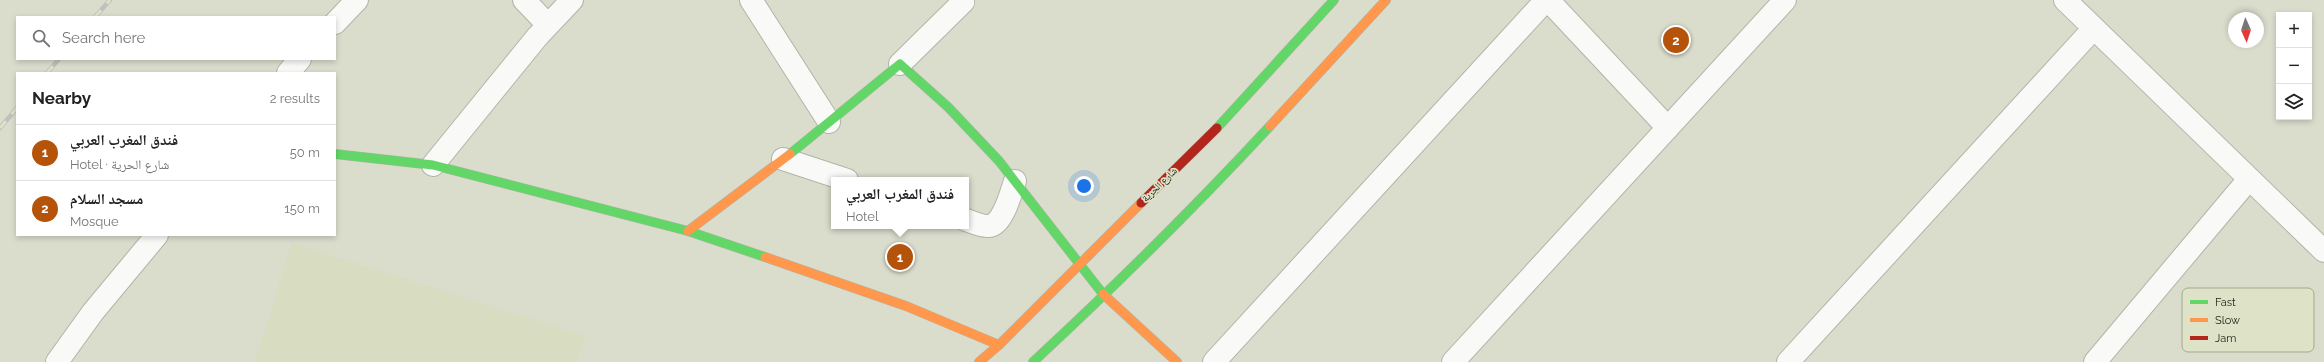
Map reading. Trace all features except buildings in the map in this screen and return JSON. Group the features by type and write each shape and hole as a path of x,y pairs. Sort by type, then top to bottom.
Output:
{"street":[{"path":"336,22 357,0"},
{"path":"524,0 548,25"},
{"path":"433,165 548,25 572,0"},
{"path":"751,0 829,122"},
{"name":"شارع الحرية","path":"979,362 999,345 1079,263 1230,115 1334,0"},
{"path":"1033,362 1105,296 1201,201 1386,0"},
{"path":"1214,362 1547,0 1668,128"},
{"path":"1452,362 1785,0"},
{"path":"2065,0 2324,251"},
{"path":"688,232 784,158 900,64 963,1"},
{"path":"1788,362 2094,28"},
{"path":"289,72 299,60"},
{"path":"900,64 948,107 999,161 1105,296 1177,362"},
{"path":"336,154 433,165 688,232 906,306 999,345"},
{"path":"784,158 838,177"},
{"path":"2095,362 2249,179"},
{"path":"969,221 987,226 994,225 1000,220 1015,182"},
{"path":"57,362 93,312 156,236"}],"shaded area":[{"path":"292,243 585,336 576,362 255,362"}],"railway":[{"path":"96,16 110,0"},
{"path":"48,72 58,60"},
{"path":"0,128 16,109"}],"traffic: fast":[{"path":"1217,128 1334,0"},
{"path":"790,154 900,64 948,107 999,161 1103,294"},
{"path":"1033,362 1154,246 1270,126"},
{"path":"336,154 433,165 688,231 765,257"}],"traffic: slow":[{"path":"1270,126 1386,0"},
{"path":"688,231 790,154"},
{"path":"979,362 999,345 1141,203"},
{"path":"765,257 906,306 999,345"},
{"path":"1103,294 1177,362"}],"traffic: jam":[{"path":"1141,203 1217,128"}],"place":[{"name":"مسجد السلام","path":"1676,40"},
{"name":"فندق المغرب العربي","path":"900,257"}]}
